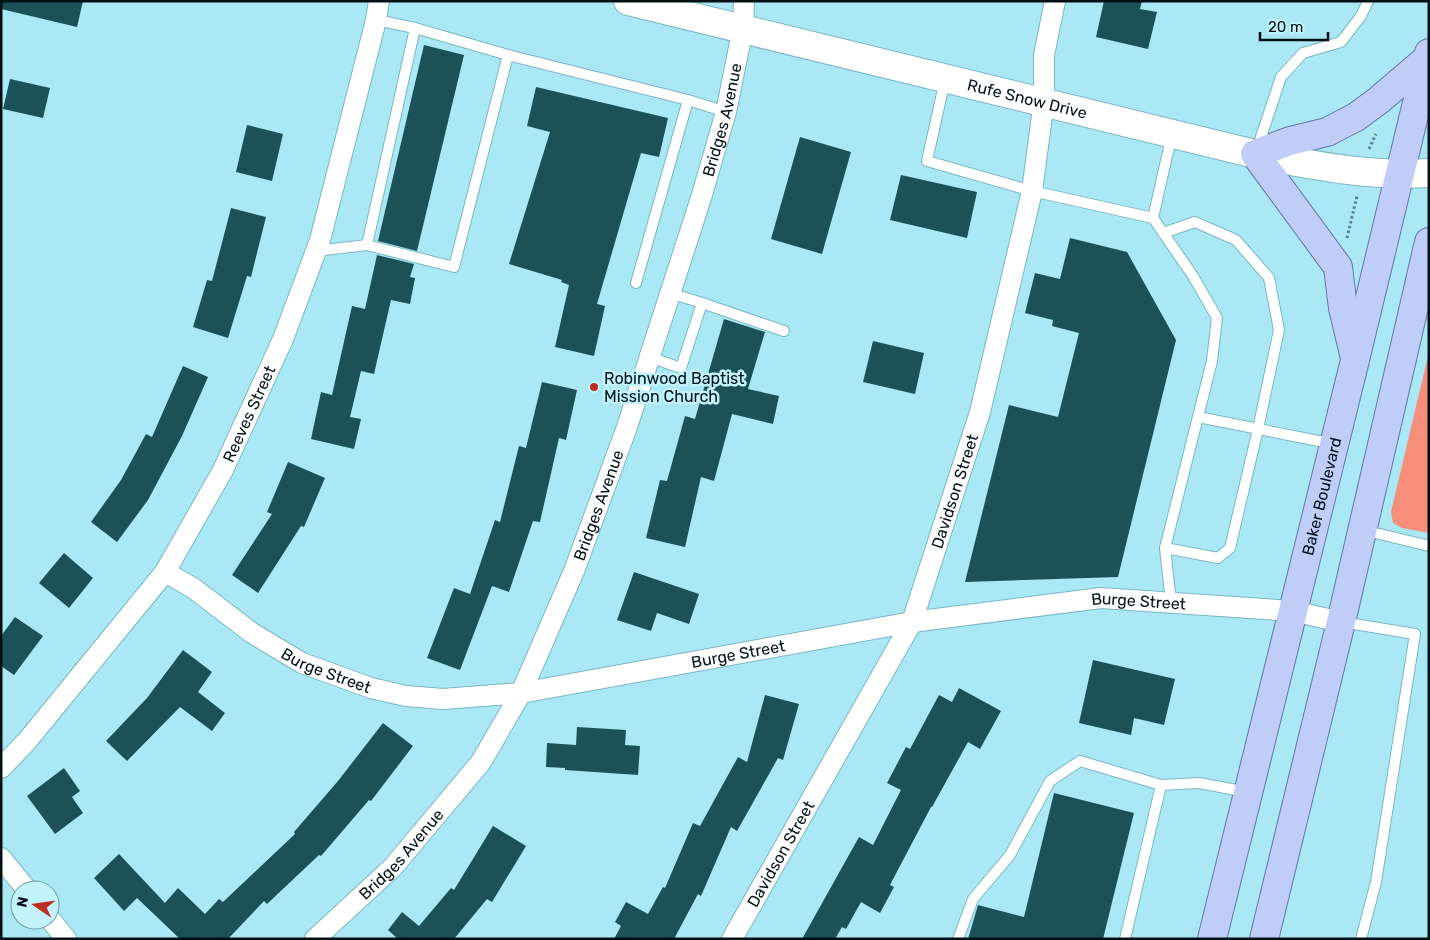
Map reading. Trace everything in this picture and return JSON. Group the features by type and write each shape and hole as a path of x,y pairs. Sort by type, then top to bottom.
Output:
{"main road":[{"name":"Rufe Snow Drive","path":"628,1 1173,132 1255,154 1308,164 1400,175 1429,173"},
{"path":"1356,360 1343,308 1338,267 1255,154 1290,141 1327,132 1356,117 1428,56"},
{"name":"Baker Boulevard","path":"1212,939 1356,360 1428,56"},
{"path":"1264,939 1341,622 1429,242"}],"street":[{"name":"Bridges Avenue","path":"315,939 393,867 481,762 520,693 574,571 627,426 726,112 743,28 744,1"},
{"name":"Davidson Street","path":"732,939 912,622 980,412 1032,191 1044,101 1044,54 1055,1"},
{"name":"Reeves Street","path":"1,768 27,741 166,572 223,470 282,338 316,251 378,11"},
{"name":"Burge Street","path":"166,572 193,588 252,633 302,664 371,688 406,696 443,699 520,693 912,622 1101,598 1293,611 1341,622"},
{"path":"1,858 19,880"}],"lane":[{"path":"1255,154 1281,77 1303,53 1341,42 1361,16 1368,1"},
{"path":"378,11 415,28 688,100 726,112"},
{"path":"366,245 415,28"},
{"path":"316,251 366,245 454,267 508,54"},
{"path":"945,78 926,161 1032,191 1152,218 1194,276 1217,318 1212,361 1165,548 1171,602"},
{"path":"636,283 688,100"},
{"path":"1152,218 1173,132"},
{"path":"1163,233 1196,222 1236,240 1269,278 1279,330 1230,548 1218,558 1165,548"},
{"path":"670,293 784,331"},
{"path":"649,358 681,368 702,303"},
{"path":"1198,417 1334,444"},
{"path":"1362,530 1429,546"},
{"path":"1341,622 1415,634 1376,882 1362,939"},
{"path":"958,939 973,899 1010,855 1050,781 1080,761 1161,785 1199,783 1248,792"},
{"path":"1125,939 1161,785"}],"path":[{"path":"1347,240 1357,196"}],"shaded area":[{"path":"1429,352 1429,533 1402,528 1393,523 1391,512"}],"building":[{"path":"1,1 83,1 77,27 1,9"},
{"path":"1104,1 1142,1 1140,9 1157,12 1148,49 1096,37"},
{"path":"424,45 464,55 417,251 378,241"},
{"path":"10,79 50,88 43,118 3,109"},
{"path":"536,87 668,118 659,157 641,153 597,304 605,306 594,356 555,347 569,285 561,282 562,280 509,264 550,132 527,126"},
{"path":"247,125 283,134 272,181 236,172"},
{"path":"800,137 851,152 822,254 771,239"},
{"path":"901,175 977,192 967,238 890,220"},
{"path":"231,208 266,217 251,277 247,276 228,338 193,327 207,280 212,281"},
{"path":"1070,238 1127,252 1176,340 1118,577 965,582 1009,405 1058,417 1079,333 1052,326 1053,320 1025,313 1035,273 1060,279"},
{"path":"377,255 414,264 410,277 415,278 410,304 391,300 374,374 361,371 350,417 361,419 354,449 311,439 321,392 332,395 352,306 365,309"},
{"path":"724,319 765,332 748,389 779,396 773,424 732,414 714,481 701,477 685,547 646,538 660,480 667,481 685,416 695,419"},
{"path":"873,341 924,353 915,394 863,382"},
{"path":"183,366 208,377 182,436 148,500 117,542 91,522 121,480 146,434 152,437"},
{"path":"542,382 577,390 566,440 559,438 540,522 533,521 509,592 492,586 460,670 427,658 454,588 470,594 495,520 500,522 519,446 526,448"},
{"path":"288,462 325,478 304,527 301,526 258,593 232,575 272,514 267,512"},
{"path":"64,553 93,578 69,608 39,583"},
{"path":"634,572 699,594 689,624 657,613 651,631 617,620"},
{"path":"15,617 43,636 14,675 1,666 1,636"},
{"path":"183,650 212,672 198,692 225,713 212,731 180,707 127,761 106,741 147,698"},
{"path":"1093,660 1175,679 1164,725 1134,718 1131,735 1079,723"},
{"path":"959,688 1001,711 980,749 968,742 890,885 894,887 880,913 861,902 846,929 842,927 835,939 802,939 859,837 873,845 901,790 887,783 906,747 910,749 939,695 952,702"},
{"path":"765,695 799,704 783,760 778,758 737,831 731,827 701,896 698,894 674,939 614,939 621,926 615,922 626,902 648,914 663,887 665,888 693,823 700,826 738,757 747,762"},
{"path":"383,723 413,746 371,801 369,800 321,856 319,855 267,904 264,901 228,939 180,939 137,898 124,911 94,878 119,854 165,903 178,888 205,914 219,899 223,902 295,834 294,832 338,781"},
{"path":"577,727 626,730 625,745 640,746 638,775 546,767 547,743 576,745"},
{"path":"64,768 80,791 72,797 83,813 55,834 27,796"},
{"path":"1054,793 1134,813 1103,939 968,939 978,905 1024,917"},
{"path":"493,826 526,846 492,902 487,899 454,939 398,939 388,930 402,912 419,926 451,888 454,890"}],"place":[{"name":"Robinwood Baptist Mission Church","path":"594,387"}]}
